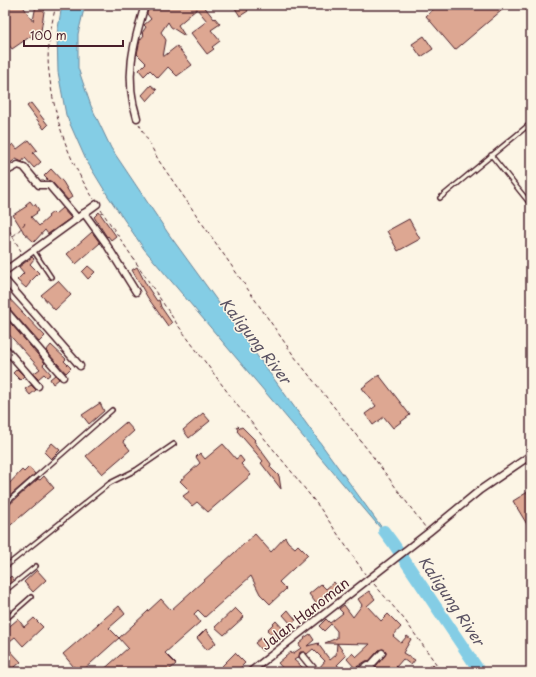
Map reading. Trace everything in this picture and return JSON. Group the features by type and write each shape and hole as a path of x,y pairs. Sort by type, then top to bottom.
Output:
{"street":[{"path":"137,118 132,102 130,70 136,35 145,5"},
{"path":"5,172 18,165 24,167 39,185 49,185 77,218"},
{"path":"5,271 97,204"},
{"path":"84,213 107,244 136,292"},
{"path":"5,280 80,366"},
{"path":"5,310 63,377"},
{"path":"5,348 38,386"},
{"name":"Jalan Hanoman","path":"250,672 374,574 421,539 480,490 531,455"},
{"path":"359,672 366,666 370,666 382,652"},
{"path":"303,656 316,672"},
{"path":"370,666 375,672"}],"lane":[{"path":"440,198 531,123"},
{"path":"492,155 531,205"},
{"path":"33,250 52,277"},
{"path":"5,504 112,410"},
{"path":"5,567 110,483 136,470 174,444"},
{"path":"5,591 36,566"},
{"path":"5,620 31,597"}],"path":[{"path":"56,5 48,50 48,71 62,136 86,187 177,324 237,405 320,508 368,579 404,619 442,672"},
{"path":"137,118 159,161 294,356 371,454 429,532"},
{"path":"13,236 20,232 21,226 27,221"},
{"path":"9,230 24,257"}],"water":[{"name":"Kaligung River","path":"62,5 85,5 78,34 78,68 91,106 111,148 168,233 393,543 144,249 108,196 86,160 66,115 58,72 57,34"}],"building":[{"path":"5,5 22,5 33,21 36,5 45,5 41,31 32,38 31,36 12,49 5,40"},
{"path":"159,5 203,5 220,24 211,30 220,41 212,47 214,49 207,54 191,33 207,21 197,9 178,25 185,36 171,27 168,22 161,32 166,40 163,57 177,46 192,65 177,76 168,67 158,78 150,70 144,76 139,70 146,63 137,54 140,40 144,35 142,33 146,27 144,25 151,19 147,14 148,10 151,10"},
{"path":"233,5 245,5 248,11 240,16"},
{"path":"438,5 508,5 455,50 426,16"},
{"path":"424,36 433,49 421,57 412,44"},
{"path":"151,85 157,90 147,101 142,95"},
{"path":"31,103 48,125 44,129 27,106"},
{"path":"29,140 37,150 33,153 41,162 34,168 25,158 22,162 16,159 5,167 5,151 13,144 17,149"},
{"path":"51,169 63,182 72,197 68,200 52,182 44,176"},
{"path":"30,201 34,206 35,204 39,210 31,217 39,226 53,212 55,214 62,208 71,218 48,234 45,230 34,242 23,232 13,215 27,206 25,205"},
{"path":"99,212 116,236 111,240 108,236 107,237 94,217"},
{"path":"409,219 420,239 398,251 387,231"},
{"path":"92,232 100,243 76,264 67,254"},
{"path":"32,257 34,259 30,264 39,273 26,288 17,280 24,273 19,267"},
{"path":"88,266 95,272 88,279 82,272"},
{"path":"137,267 147,286 157,301 159,300 161,307 172,323 168,326 148,298 132,270"},
{"path":"58,281 71,295 55,310 41,295"},
{"path":"5,294 45,336 39,342 8,307 5,306"},
{"path":"6,318 45,363 43,365 51,374 47,377 44,374 38,379 33,374 40,369 5,330"},
{"path":"51,345 66,359 64,361 71,368 66,373 46,351"},
{"path":"17,369 24,376 20,380 13,373"},
{"path":"55,375 59,379 53,384 50,379"},
{"path":"379,375 410,415 393,428 384,417 373,425 365,414 376,406 362,388"},
{"path":"31,385 36,390 30,395 25,389"},
{"path":"100,403 104,411 89,424 82,415"},
{"path":"203,413 210,421 189,438 183,430"},
{"path":"126,422 134,431 123,441 130,450 102,474 86,456"},
{"path":"238,426 240,428 242,427 255,440 254,441 271,464 270,467 279,476 281,489 261,463 263,461 237,431 238,430 236,427"},
{"path":"52,443 60,450 51,459 44,452"},
{"path":"223,444 236,459 240,456 244,461 241,464 251,475 208,512 197,502 192,506 183,496 190,491 180,481 200,463 196,457 200,453 205,459"},
{"path":"29,467 35,474 5,500 5,488 22,470 24,472"},
{"path":"44,476 54,488 5,530 5,511 10,506 9,505 38,479 40,480"},
{"path":"531,490 531,503 528,505 531,509 531,531 513,501"},
{"path":"255,534 271,552 285,537 295,548 298,545 308,555 279,582 286,589 270,604 260,594 251,576 205,617 198,610 194,614 200,622 165,653 176,664 167,672 150,672 147,669 144,672 101,672 128,648 119,638 161,599 171,610"},
{"path":"37,570 46,580 33,592 24,582"},
{"path":"11,576 14,580 5,587 5,582"},
{"path":"334,582 340,590 335,595 333,593 318,606 309,594 321,584 326,589"},
{"path":"369,591 375,599 367,606 381,621 388,614 401,627 393,636 401,643 407,636 411,639 403,653 415,660 411,665 403,659 396,667 401,672 379,672 376,666 386,654 386,651 383,649 379,650 369,661 366,661 355,668 347,659 352,653 356,657 370,644 325,643 337,638 337,631 331,624 324,631 319,626 326,619 330,623 343,613 339,609 344,605 353,617 362,605 358,599"},
{"path":"119,606 125,614 109,628 119,638 81,672 78,672 63,654"},
{"path":"235,608 244,617 224,635 215,627"},
{"path":"288,610 296,620 291,624 283,615"},
{"path":"34,618 43,627 23,646 15,637 5,645 5,630 18,619 24,627"},
{"path":"276,621 285,631 276,640 267,630"},
{"path":"206,629 216,643 207,650 197,638"},
{"path":"310,634 314,640 307,646 319,643 318,644 330,660 336,655 337,643 346,656 337,665 346,672 323,672 319,668 325,661 313,649 307,654 300,652 299,657 294,660 308,672 286,672 278,663 291,652 292,654 301,648 299,644"},
{"path":"262,637 268,646 262,651 255,643"},
{"path":"5,645 21,662 10,671 5,665"},
{"path":"235,653 245,663 236,672 216,672"},
{"path":"432,664 438,670 435,672 423,672"}],"waterway":[{"name":"Kaligung River","path":"384,531 480,672"}]}
